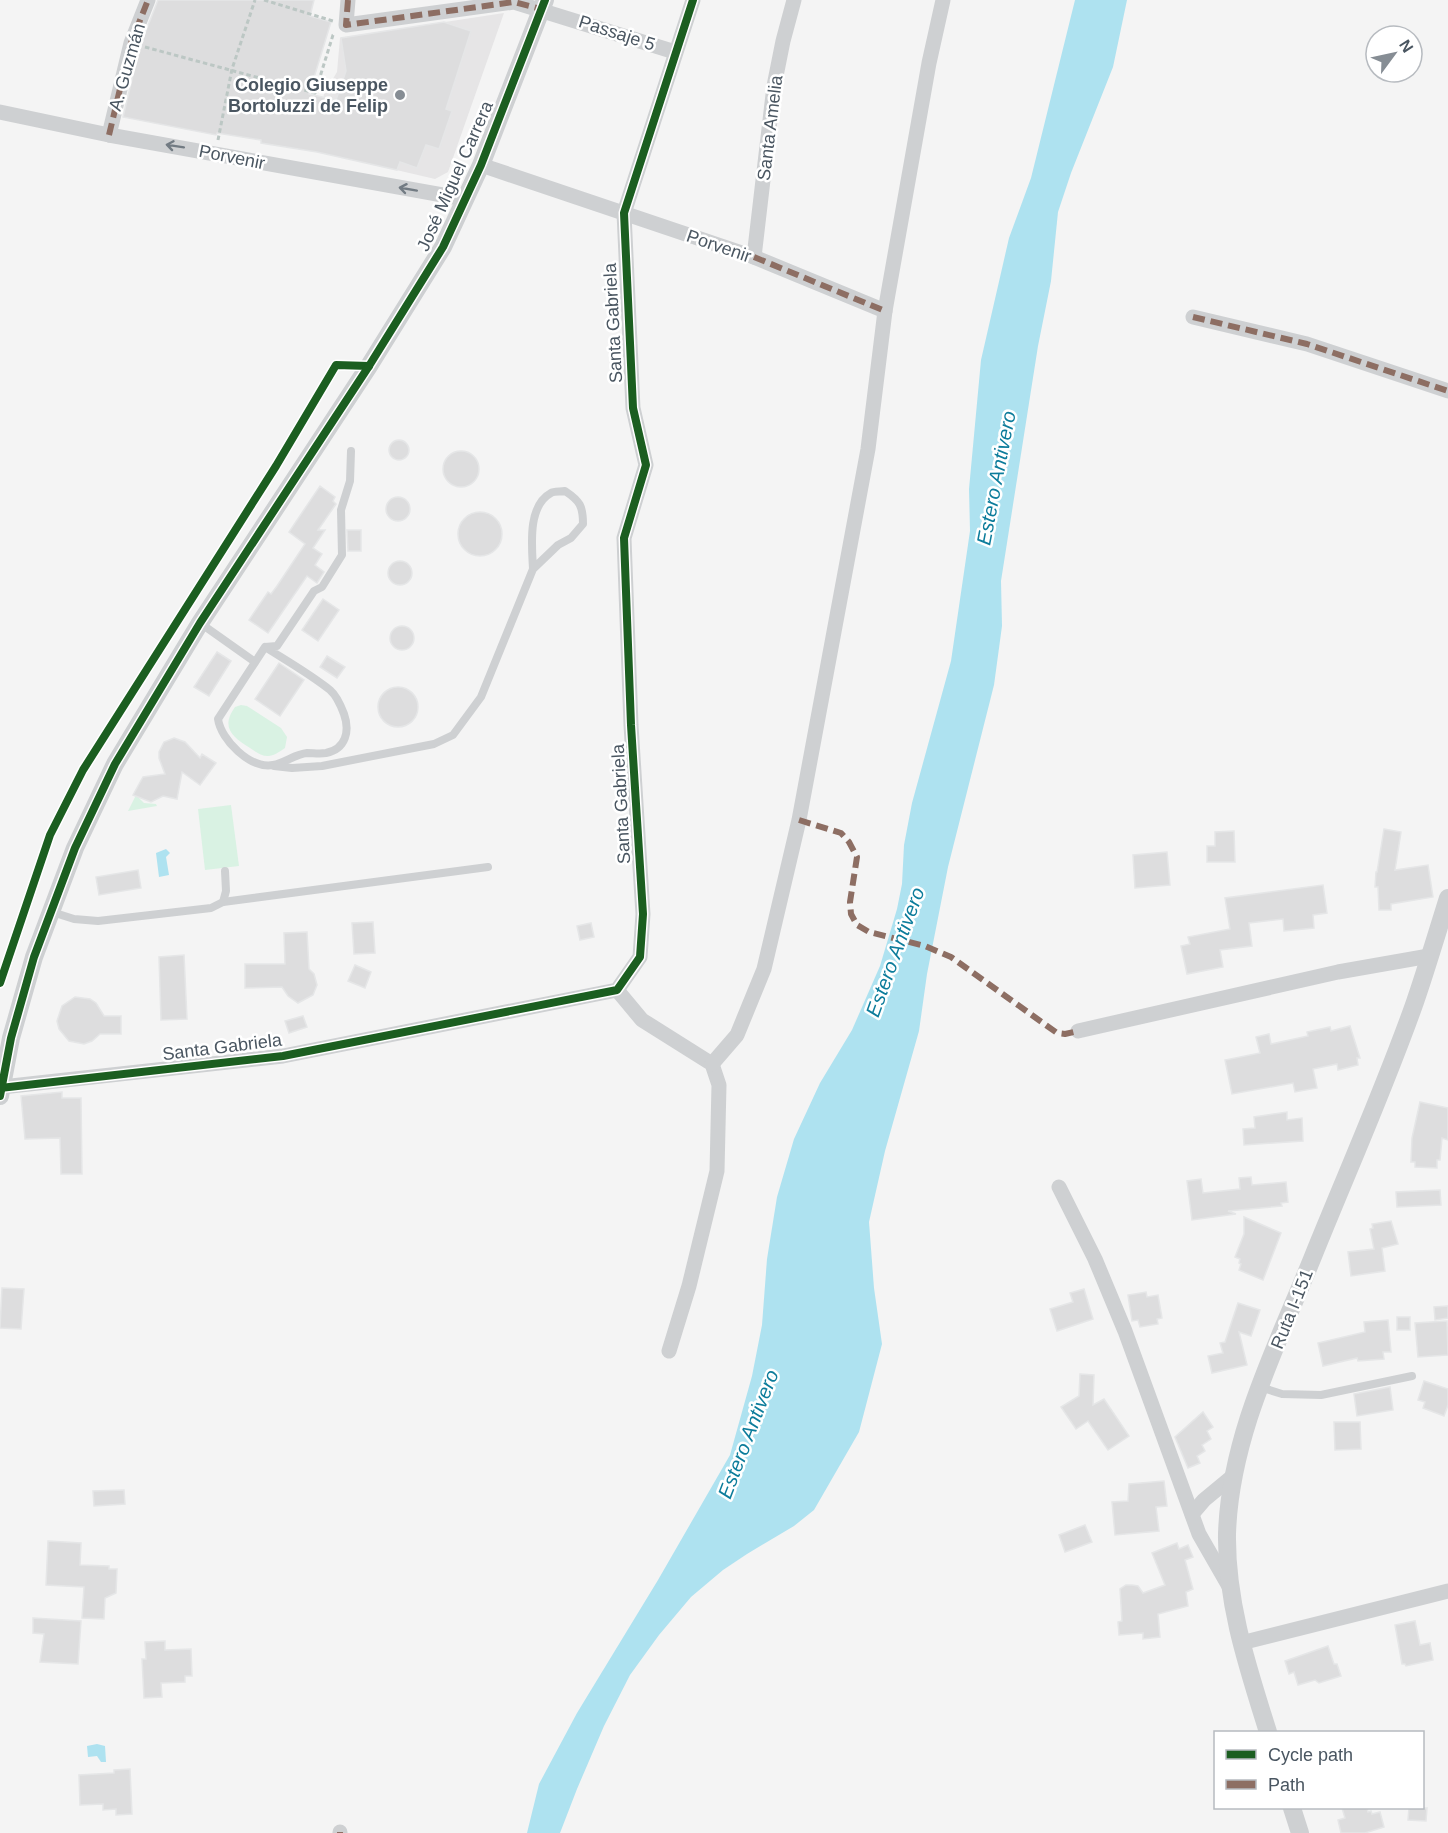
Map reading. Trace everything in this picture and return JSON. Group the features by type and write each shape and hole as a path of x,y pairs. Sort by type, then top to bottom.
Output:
{"street":[{"name":"A. Guzmán","path":"109,135 130,44 148,0"},
{"path":"346,25 348,0"},
{"name":"Santa Gabriela","path":"0,1090 283,1056 617,990 640,957 643,914 631,725 624,538 646,465 633,408 624,213 693,0"},
{"name":"Santa Amelia","path":"754,257 774,86 794,0"},
{"path":"712,1064 737,1035 764,969 796,832 868,449 885,311 928,63 943,0"},
{"name":"Passaje 5","path":"346,25 514,1 543,5 675,52"},
{"name":"José Miguel Carrera","path":"0,1090 11,1038 34,957 75,848 116,764 200,623 375,356 443,247 481,165 543,5"},
{"name":"Porvenir","path":"0,112 109,135 465,199"},
{"name":"Porvenir","path":"481,165 754,257 885,311"},
{"path":"1192,317 1307,344 1448,391"},
{"name":"Ruta I-151","path":"1268,1731 1241,1643 1231,1591 1227,1535 1233,1476 1241,1443 1260,1387 1403,1033 1430,956 1442,932 1448,898"},
{"path":"1078,1031 1338,972 1430,956"},
{"path":"617,990 642,1020 712,1064 719,1085 717,1171 689,1286 669,1351"},
{"path":"1059,1187 1095,1258 1125,1331 1199,1534 1231,1591"},
{"path":"1192,1514 1204,1500 1233,1476"},
{"path":"1241,1643 1448,1591"},
{"path":"1292,1809 1300,1833"}],"lane":[{"path":"265,647 277,646 314,591 322,587 342,555 341,510 350,481 351,451"},
{"path":"265,647 218,719 225,738 236,750 264,766 292,768 322,766 434,744 453,735 481,698 533,569 533,526 537,507 551,493 565,491 577,499 583,512 583,525 571,538 552,550 533,569"},
{"path":"200,623 255,662"},
{"path":"264,766 284,762 304,753 332,751 342,744 348,727 340,705 332,692 265,647"},
{"path":"51,912 74,919 98,921 193,912 211,908 223,902 488,867"},
{"path":"223,902 226,891 225,871"},
{"path":"1260,1387 1282,1394 1320,1395 1413,1376"}],"path":[{"path":"215,153 232,69 255,0"},
{"path":"264,0 346,25"},
{"path":"130,44 232,69 315,93 333,35 346,25"}],"shaded area":[{"name":"Colegio Giuseppe Bortoluzzi de Felip","path":"504,13 448,172 435,179 315,151 324,94 337,72 340,38"}],"green space":[{"path":"247,706 281,728 287,737 285,748 276,754 263,755 234,736 230,731 229,721 235,707"},
{"path":"136,795 144,803 157,806 128,811"},
{"path":"231,805 239,866 205,870 198,809"}],"water":[{"name":"Estero Antivero","path":"1075,0 1127,0 1113,67 1058,212 1051,281 1038,346 1001,581 1002,626 994,685 948,867 927,974 919,1031 885,1151 869,1222 874,1288 882,1344 859,1432 814,1510 794,1526 723,1570 691,1597 659,1635 630,1675 604,1726 560,1833 527,1833 539,1784 577,1713 658,1580 730,1455 752,1376 762,1325 767,1259 777,1197 794,1139 820,1083 852,1030 880,966 902,884 904,845 912,803 951,661 970,531 969,489 981,360 1009,238 1031,178"},
{"path":"166,849 170,853 166,857 169,875 159,877 156,853"},
{"path":"97,1744 105,1746 106,1762 101,1762 97,1756 88,1757 87,1746"}],"building":[{"path":"158,0 314,0 310,16 331,22 309,94 336,100 346,71 341,38 444,22 471,31 446,109 452,111 439,149 426,145 417,168 400,162 397,170 317,152 261,143 261,140 217,133 216,135 123,117 140,46"},
{"path":"399,440 406,443 409,450 406,457 399,460 392,457 389,450 392,443"},
{"path":"461,451 474,456 479,469 474,482 461,487 448,482 443,469 448,456"},
{"path":"320,486 335,497 333,501 336,504 318,530 325,530 313,548 322,554 315,565 324,572 317,583 307,576 268,633 249,620 268,592 271,594 277,586 305,544 289,532"},
{"path":"398,497 407,500 410,509 407,518 398,521 389,518 386,509 389,500"},
{"path":"480,512 489,513 496,518 501,525 501,543 496,550 489,555 480,556 471,555 464,550 459,543 458,534 459,525 464,518 471,513"},
{"path":"347,530 361,530 361,551 348,551"},
{"path":"395,561 405,561 412,568 412,578 405,585 395,585 388,578 388,568"},
{"path":"323,599 339,610 318,641 302,630"},
{"path":"397,626 407,626 414,633 414,643 407,650 397,650 390,643 390,633"},
{"path":"217,652 231,661 209,696 194,687"},
{"path":"327,656 345,667 337,678 320,667"},
{"path":"279,663 304,680 280,716 255,699"},
{"path":"398,687 406,688 412,693 417,699 417,715 412,721 406,726 398,727 390,726 384,721 379,715 378,707 379,699 384,693 390,688"},
{"path":"174,738 185,742 200,758 202,754 216,763 200,785 182,772 177,799 163,796 151,802 133,795 143,777 165,774 159,752 164,742"},
{"path":"1384,829 1401,832 1395,870 1428,865 1433,897 1391,904 1391,910 1379,910 1378,887 1375,887"},
{"path":"1234,831 1235,862 1207,862 1207,846 1215,846 1215,832"},
{"path":"1167,852 1170,885 1135,888 1133,855"},
{"path":"138,870 141,888 99,895 96,877"},
{"path":"1323,885 1327,913 1313,915 1314,928 1284,931 1283,919 1249,923 1252,946 1220,950 1223,967 1187,974 1181,946 1190,944 1188,937 1230,929 1225,898"},
{"path":"373,922 375,953 354,954 352,923"},
{"path":"591,923 594,937 580,940 577,926"},
{"path":"307,932 309,969 314,974 317,985 313,995 298,1003 288,996 282,987 245,988 245,964 285,964 284,933"},
{"path":"184,955 187,1019 161,1020 159,957"},
{"path":"355,965 371,972 365,988 348,981"},
{"path":"75,997 90,999 96,1003 104,1016 121,1016 121,1034 100,1034 84,1044 69,1041 59,1029 57,1021 62,1006"},
{"path":"303,1016 307,1027 289,1033 285,1021"},
{"path":"1350,1026 1360,1058 1357,1058 1358,1065 1338,1070 1337,1064 1313,1069 1317,1088 1295,1092 1293,1083 1232,1094 1225,1060 1260,1053 1256,1037 1269,1034 1271,1044 1308,1036 1307,1032 1330,1027 1331,1031"},
{"path":"62,1092 62,1098 81,1098 82,1174 61,1174 60,1138 25,1139 21,1096"},
{"path":"1420,1102 1448,1108 1448,1140 1442,1138 1437,1168 1415,1167 1415,1162 1411,1162 1412,1138"},
{"path":"1287,1112 1287,1120 1302,1118 1303,1141 1244,1145 1243,1129 1255,1128 1254,1117"},
{"path":"1251,1177 1252,1185 1286,1182 1288,1202 1281,1203 1282,1206 1228,1211 1236,1214 1192,1220 1187,1181 1201,1179 1203,1193 1240,1189 1239,1178"},
{"path":"1440,1190 1441,1205 1397,1207 1396,1192"},
{"path":"1244,1217 1281,1233 1263,1280 1239,1270 1240,1259 1235,1257 1244,1234"},
{"path":"1391,1221 1398,1244 1382,1248 1385,1271 1351,1276 1348,1252 1374,1249 1370,1229 1373,1228 1372,1224"},
{"path":"2,1288 24,1289 21,1329 0,1328"},
{"path":"1084,1289 1093,1319 1057,1331 1050,1309 1073,1302 1070,1293"},
{"path":"1146,1292 1147,1297 1158,1295 1162,1318 1157,1319 1158,1324 1140,1327 1138,1320 1132,1321 1128,1295"},
{"path":"1238,1303 1260,1310 1251,1336 1239,1332 1247,1365 1212,1373 1208,1356 1223,1353 1220,1343 1225,1342"},
{"path":"1448,1306 1448,1318 1435,1320 1434,1307"},
{"path":"1397,1317 1410,1317 1410,1330 1397,1330"},
{"path":"1388,1320 1391,1352 1383,1352 1384,1359 1358,1361 1357,1358 1323,1366 1318,1343 1365,1332 1364,1322"},
{"path":"1447,1321 1448,1355 1418,1357 1415,1323"},
{"path":"1080,1374 1094,1375 1093,1405 1104,1399 1129,1436 1108,1450 1088,1421 1076,1429 1061,1407 1079,1396"},
{"path":"1424,1381 1448,1389 1448,1405 1444,1416 1423,1408 1425,1402 1418,1400"},
{"path":"1390,1387 1393,1410 1357,1416 1354,1394"},
{"path":"1203,1412 1213,1427 1207,1431 1211,1439 1202,1445 1205,1451 1197,1456 1200,1463 1188,1468 1175,1437"},
{"path":"1334,1422 1360,1422 1361,1449 1335,1450"},
{"path":"1164,1481 1167,1506 1156,1507 1159,1531 1115,1535 1112,1502 1128,1501 1129,1484"},
{"path":"124,1490 125,1504 94,1506 93,1491"},
{"path":"1085,1525 1092,1542 1065,1552 1059,1535"},
{"path":"48,1541 81,1543 80,1565 109,1566 109,1569 117,1569 116,1593 105,1598 104,1619 82,1618 84,1587 46,1585"},
{"path":"1177,1543 1179,1549 1188,1545 1193,1557 1185,1560 1193,1589 1186,1592 1188,1606 1158,1614 1160,1637 1143,1639 1143,1633 1119,1635 1118,1622 1122,1621 1120,1589 1126,1585 1138,1586 1143,1593 1165,1585 1152,1553"},
{"path":"33,1618 81,1621 78,1664 40,1662 44,1634 33,1633"},
{"path":"1415,1621 1420,1645 1430,1643 1433,1660 1406,1666 1402,1664 1395,1625"},
{"path":"165,1641 165,1650 191,1649 192,1676 185,1676 185,1682 161,1683 162,1697 144,1698 142,1659 146,1659 145,1642"},
{"path":"1328,1646 1341,1676 1319,1683 1315,1680 1298,1685 1294,1672 1289,1674 1285,1661"},
{"path":"130,1769 132,1814 116,1815 116,1809 103,1810 103,1804 80,1805 79,1775 114,1773 114,1770"},
{"path":"1427,1808 1426,1821 1408,1820 1409,1809"},
{"path":"1342,1809 1367,1809 1372,1814 1380,1812 1384,1827 1365,1833 1341,1833 1338,1820 1345,1818"}],"marked path":[{"path":"109,135 131,43 148,0"},
{"path":"348,0 346,25 514,2 541,9"},
{"path":"754,257 885,311"},
{"path":"1193,317 1307,344 1448,391"},
{"path":"799,820 841,833 849,842 857,857 850,902 851,914 857,925 869,932 925,946 951,957 1057,1033 1078,1031"}],"cycle path":[{"path":"0,1096 11,1038 34,957 75,848 115,764 200,623 369,366 443,247 481,165 545,0"},
{"path":"0,1088 283,1056 617,990 640,957 643,914 631,725 624,538 646,465 633,408 624,213 693,0"},
{"path":"0,983 50,835 83,770 276,466 336,365 369,366"}],"place":[{"name":"Colegio Giuseppe Bortoluzzi de Felip","path":"400,95"}]}
